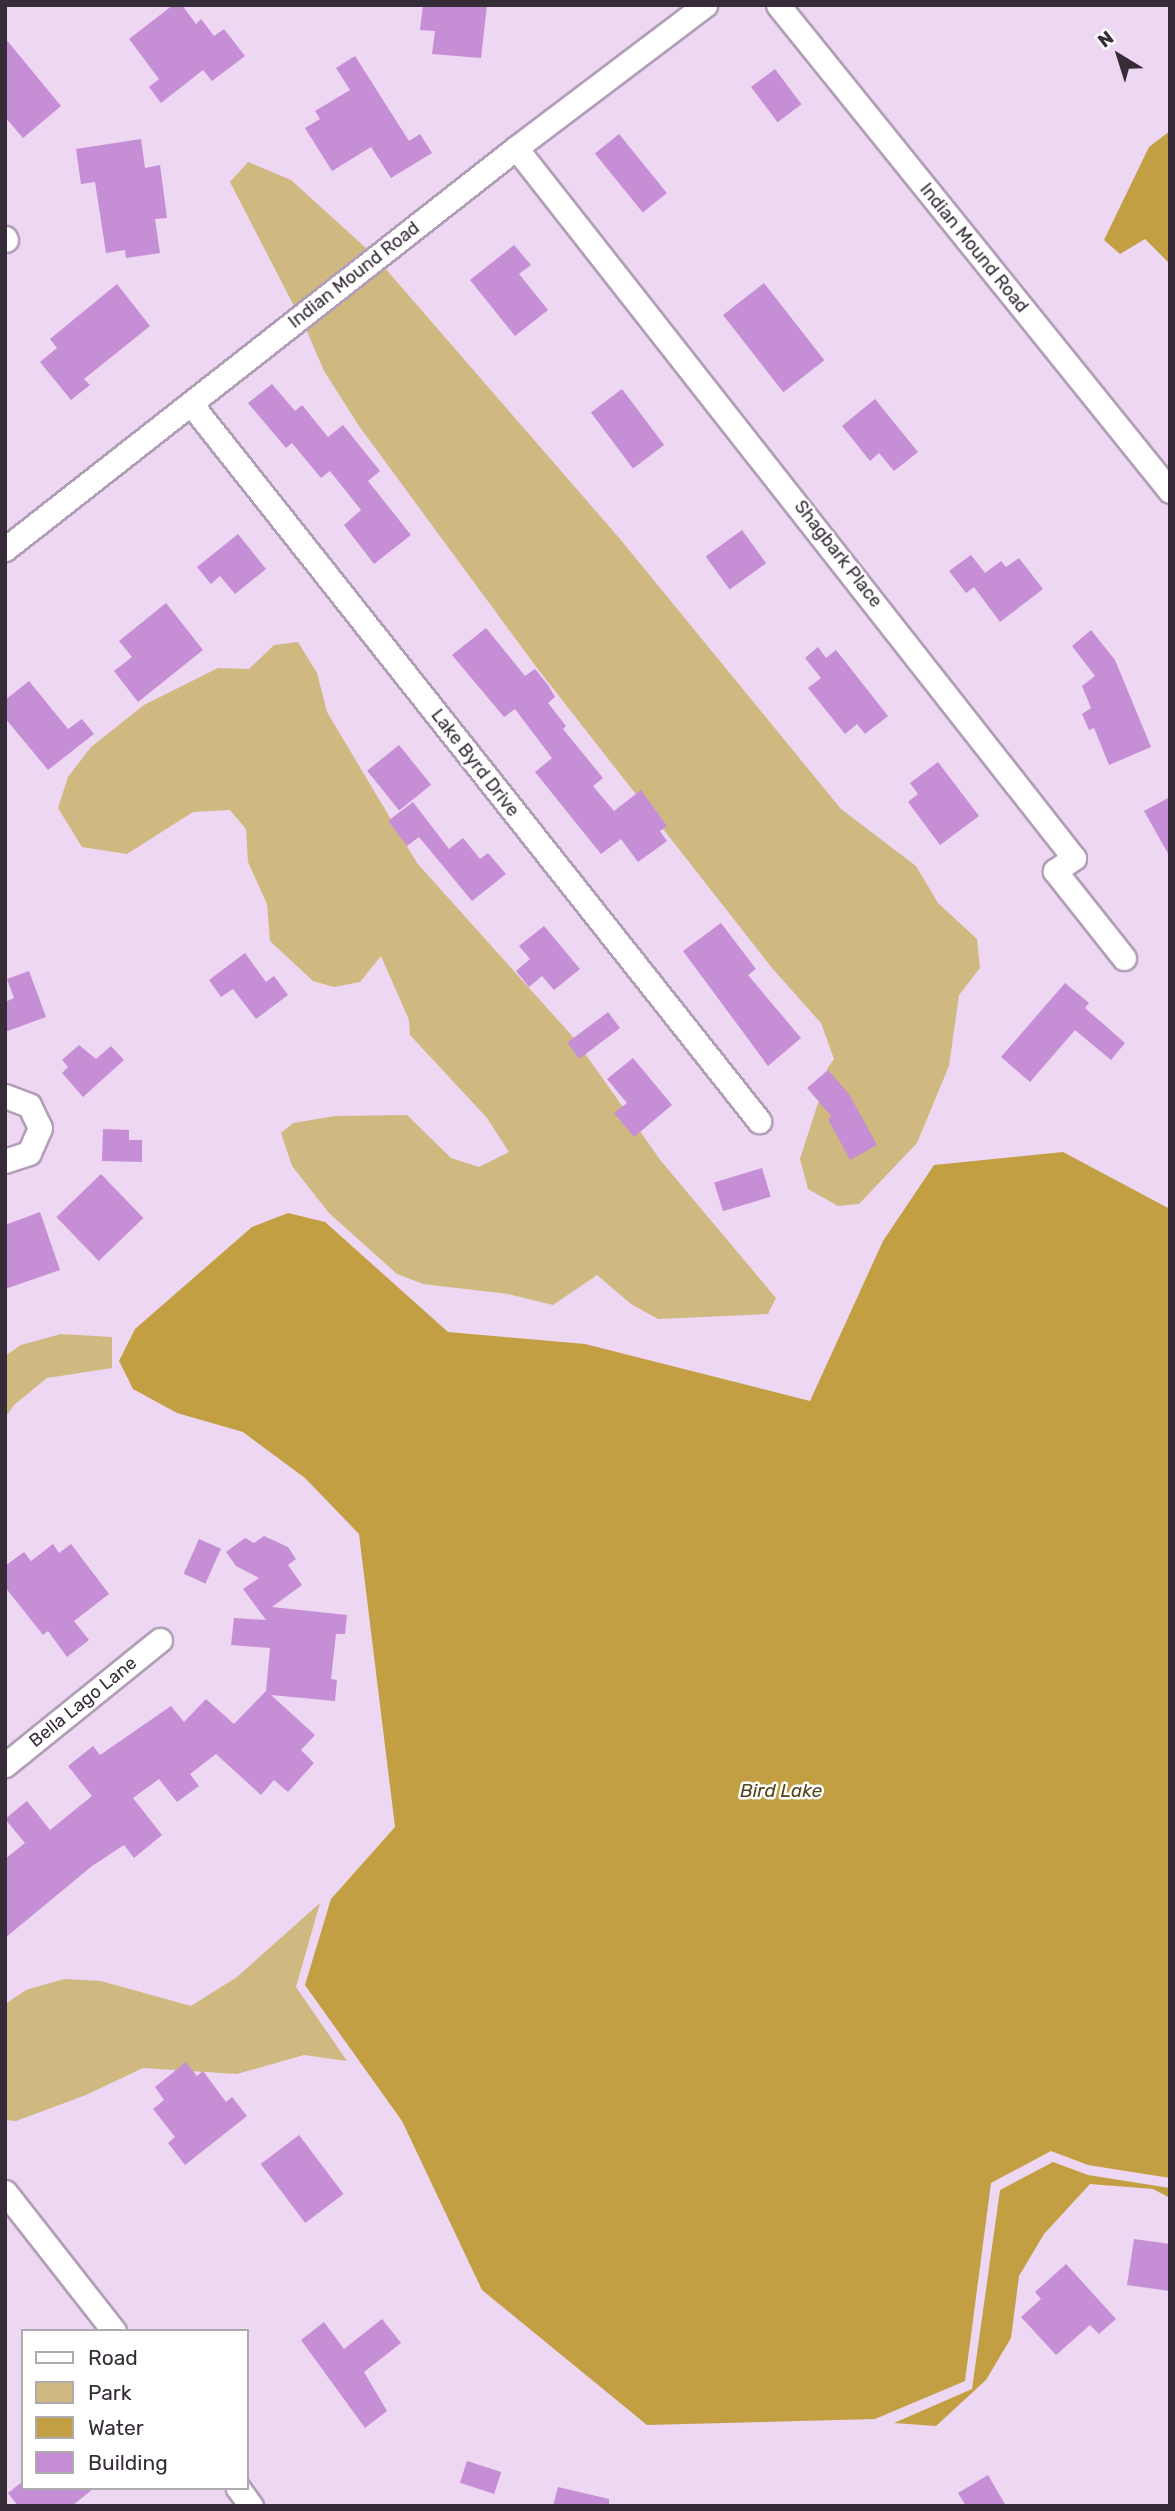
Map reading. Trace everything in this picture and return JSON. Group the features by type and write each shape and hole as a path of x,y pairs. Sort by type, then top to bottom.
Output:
{"street":[{"name":"Indian Mound Road","path":"5,549 516,148 705,5"},
{"name":"Indian Mound Road","path":"778,5 1170,491"},
{"name":"Shagbark Place","path":"516,148 1069,850 1074,858 1055,871 1124,958"},
{"name":"Lake Byrd Drive","path":"191,404 759,1121"},
{"path":"5,1096 29,1105 40,1128 29,1153 5,1161"},
{"name":"Bella Lago Lane","path":"5,1765 160,1640"},
{"path":"5,2192 112,2329"},
{"path":"239,2490 251,2506"}],"green space":[{"path":"248,162 291,180 367,249 294,306 230,182"},
{"path":"384,267 620,539 841,809 916,866 938,903 977,939 980,968 959,995 949,1066 917,1143 859,1204 838,1206 808,1189 800,1159 818,1103 831,1087 827,1069 834,1059 821,1023 772,968 537,668 359,426 324,371 306,329"},
{"path":"298,642 317,673 327,712 417,863 574,1038 661,1161 776,1298 768,1314 658,1319 631,1304 597,1275 553,1305 508,1294 423,1284 397,1274 329,1213 292,1166 281,1133 293,1123 335,1116 407,1115 451,1158 479,1167 509,1152 487,1118 410,1035 409,1020 381,956 360,982 334,987 313,981 270,941 267,904 248,862 246,829 230,810 193,812 127,854 82,847 58,808 68,777 91,747 144,705 218,668 249,669 274,645"},
{"path":"61,1334 112,1337 112,1368 47,1378 14,1405 5,1418 5,1356 21,1345"},
{"path":"320,1903 296,1987 347,2061 304,2055 237,2074 143,2068 86,2095 16,2121 5,2120 5,2004 26,1990 64,1979 101,1981 191,2006 237,1977"}],"water":[{"path":"1170,131 1170,264 1145,239 1120,254 1104,240 1149,147"},
{"name":"Bird Lake","path":"1063,1152 1170,1209 1170,2178 1088,2165 1051,2151 991,2183 965,2381 875,2419 647,2425 482,2290 402,2121 305,1985 331,1899 395,1827 359,1534 305,1478 243,1432 177,1413 133,1389 119,1361 135,1329 252,1227 288,1213 325,1222 448,1332 585,1344 810,1401 883,1241 934,1165"},
{"path":"1053,2162 1088,2175 1170,2188 1170,2198 1153,2189 1090,2184 1044,2234 1019,2276 1011,2338 986,2380 936,2426 894,2423 972,2389 1000,2190"}],"building":[{"path":"173,5 182,5 196,24 201,19 214,36 224,29 245,56 212,81 203,70 161,103 149,87 159,79 129,39"},
{"path":"423,5 487,5 481,58 432,54 435,31 420,30"},
{"path":"5,38 61,106 23,138 5,117"},
{"path":"355,56 409,141 420,134 432,153 391,178 371,147 332,171 305,128 320,119 315,111 350,90 336,68"},
{"path":"775,69 801,104 778,122 751,87"},
{"path":"619,134 667,193 643,213 595,154"},
{"path":"141,139 145,168 160,165 167,218 155,219 160,253 126,258 125,250 106,253 95,182 81,184 76,149"},
{"path":"514,245 531,265 519,274 548,310 515,336 470,280"},
{"path":"764,283 824,360 783,392 723,315"},
{"path":"117,284 150,326 84,379 90,385 71,400 40,362 57,348 50,339"},
{"path":"272,384 295,411 302,405 328,437 343,425 380,471 368,481 411,535 374,564 344,525 361,510 330,471 321,478 292,443 286,448 248,403"},
{"path":"622,389 664,445 633,468 591,412"},
{"path":"875,399 918,452 894,471 879,453 870,461 842,426"},
{"path":"742,530 766,563 730,590 706,556"},
{"path":"238,534 266,569 235,594 220,576 211,584 197,567"},
{"path":"971,555 985,573 1001,561 1006,567 1019,558 1043,589 1000,622 974,587 966,593 949,571"},
{"path":"166,603 203,650 138,702 114,671 132,657 119,641"},
{"path":"486,628 525,676 535,669 548,685 555,697 548,703 566,726 563,729 603,778 593,786 614,811 641,790 667,826 660,831 667,841 638,862 621,839 601,854 535,772 552,758 515,709 504,717 452,655"},
{"path":"1091,630 1115,660 1151,747 1109,765 1094,728 1089,730 1082,714 1091,708 1082,686 1095,676 1072,646"},
{"path":"818,647 826,658 836,650 888,716 865,734 857,724 845,734 808,688 821,678 805,658"},
{"path":"29,681 68,729 82,719 94,734 48,770 5,718 5,700"},
{"path":"399,745 431,785 399,810 367,771"},
{"path":"938,762 979,816 940,845 908,802 918,794 910,783"},
{"path":"1170,797 1170,857 1144,811"},
{"path":"413,802 449,849 463,838 480,859 488,853 506,874 472,901 419,837 407,846 388,821"},
{"path":"721,923 756,969 748,975 801,1038 768,1066 683,951"},
{"path":"544,926 580,969 554,990 542,976 529,987 516,971 530,959 519,946"},
{"path":"245,953 266,982 274,976 288,995 256,1019 233,989 221,997 209,980"},
{"path":"29,971 46,1017 5,1032 5,1002 14,998 7,979"},
{"path":"1065,983 1089,1003 1085,1008 1125,1043 1111,1060 1075,1030 1030,1082 1001,1057"},
{"path":"608,1012 620,1028 579,1059 567,1043"},
{"path":"79,1045 96,1059 111,1046 124,1060 83,1097 62,1073 68,1067 62,1060"},
{"path":"633,1058 672,1105 634,1137 614,1113 627,1103 607,1079"},
{"path":"828,1070 849,1094 877,1145 850,1160 828,1119 832,1117 807,1088"},
{"path":"103,1129 129,1130 129,1140 142,1140 142,1162 102,1161"},
{"path":"762,1168 771,1197 723,1211 714,1183"},
{"path":"101,1174 143,1218 99,1261 56,1217"},
{"path":"40,1212 60,1270 5,1289 5,1225"},
{"path":"264,1536 288,1547 296,1559 288,1565 302,1585 272,1607 347,1615 345,1634 336,1634 331,1679 337,1680 335,1701 271,1695 315,1735 301,1750 314,1763 288,1792 274,1780 261,1795 216,1754 190,1774 199,1786 177,1802 159,1779 133,1798 162,1835 134,1858 124,1845 92,1866 5,1938 5,1859 25,1843 5,1819 27,1801 50,1830 92,1796 68,1766 93,1746 100,1755 171,1706 184,1722 206,1699 234,1724 266,1691 270,1648 231,1645 234,1618 266,1620 243,1589 259,1578 236,1566 226,1552 245,1538 254,1543"},
{"path":"199,1539 221,1549 205,1583 184,1574"},
{"path":"53,1544 59,1553 71,1544 109,1594 74,1621 89,1640 67,1657 48,1631 43,1635 5,1587 5,1566 24,1552 31,1561"},
{"path":"186,2062 197,2076 203,2071 226,2102 232,2097 247,2116 185,2165 168,2143 175,2137 153,2109 164,2100 155,2087"},
{"path":"299,2135 344,2194 305,2223 261,2164"},
{"path":"1134,2239 1170,2244 1170,2291 1127,2285"},
{"path":"1066,2264 1116,2319 1099,2334 1090,2325 1056,2355 1021,2317 1041,2299 1035,2292"},
{"path":"382,2319 401,2343 364,2372 387,2411 365,2428 301,2340 324,2322 344,2349"},
{"path":"467,2461 501,2472 494,2494 460,2483"},
{"path":"988,2475 1006,2506 966,2506 958,2493"},
{"path":"21,2483 21,2490 92,2490 72,2506 18,2506 8,2493"},
{"path":"558,2487 609,2499 609,2506 553,2506"}]}
